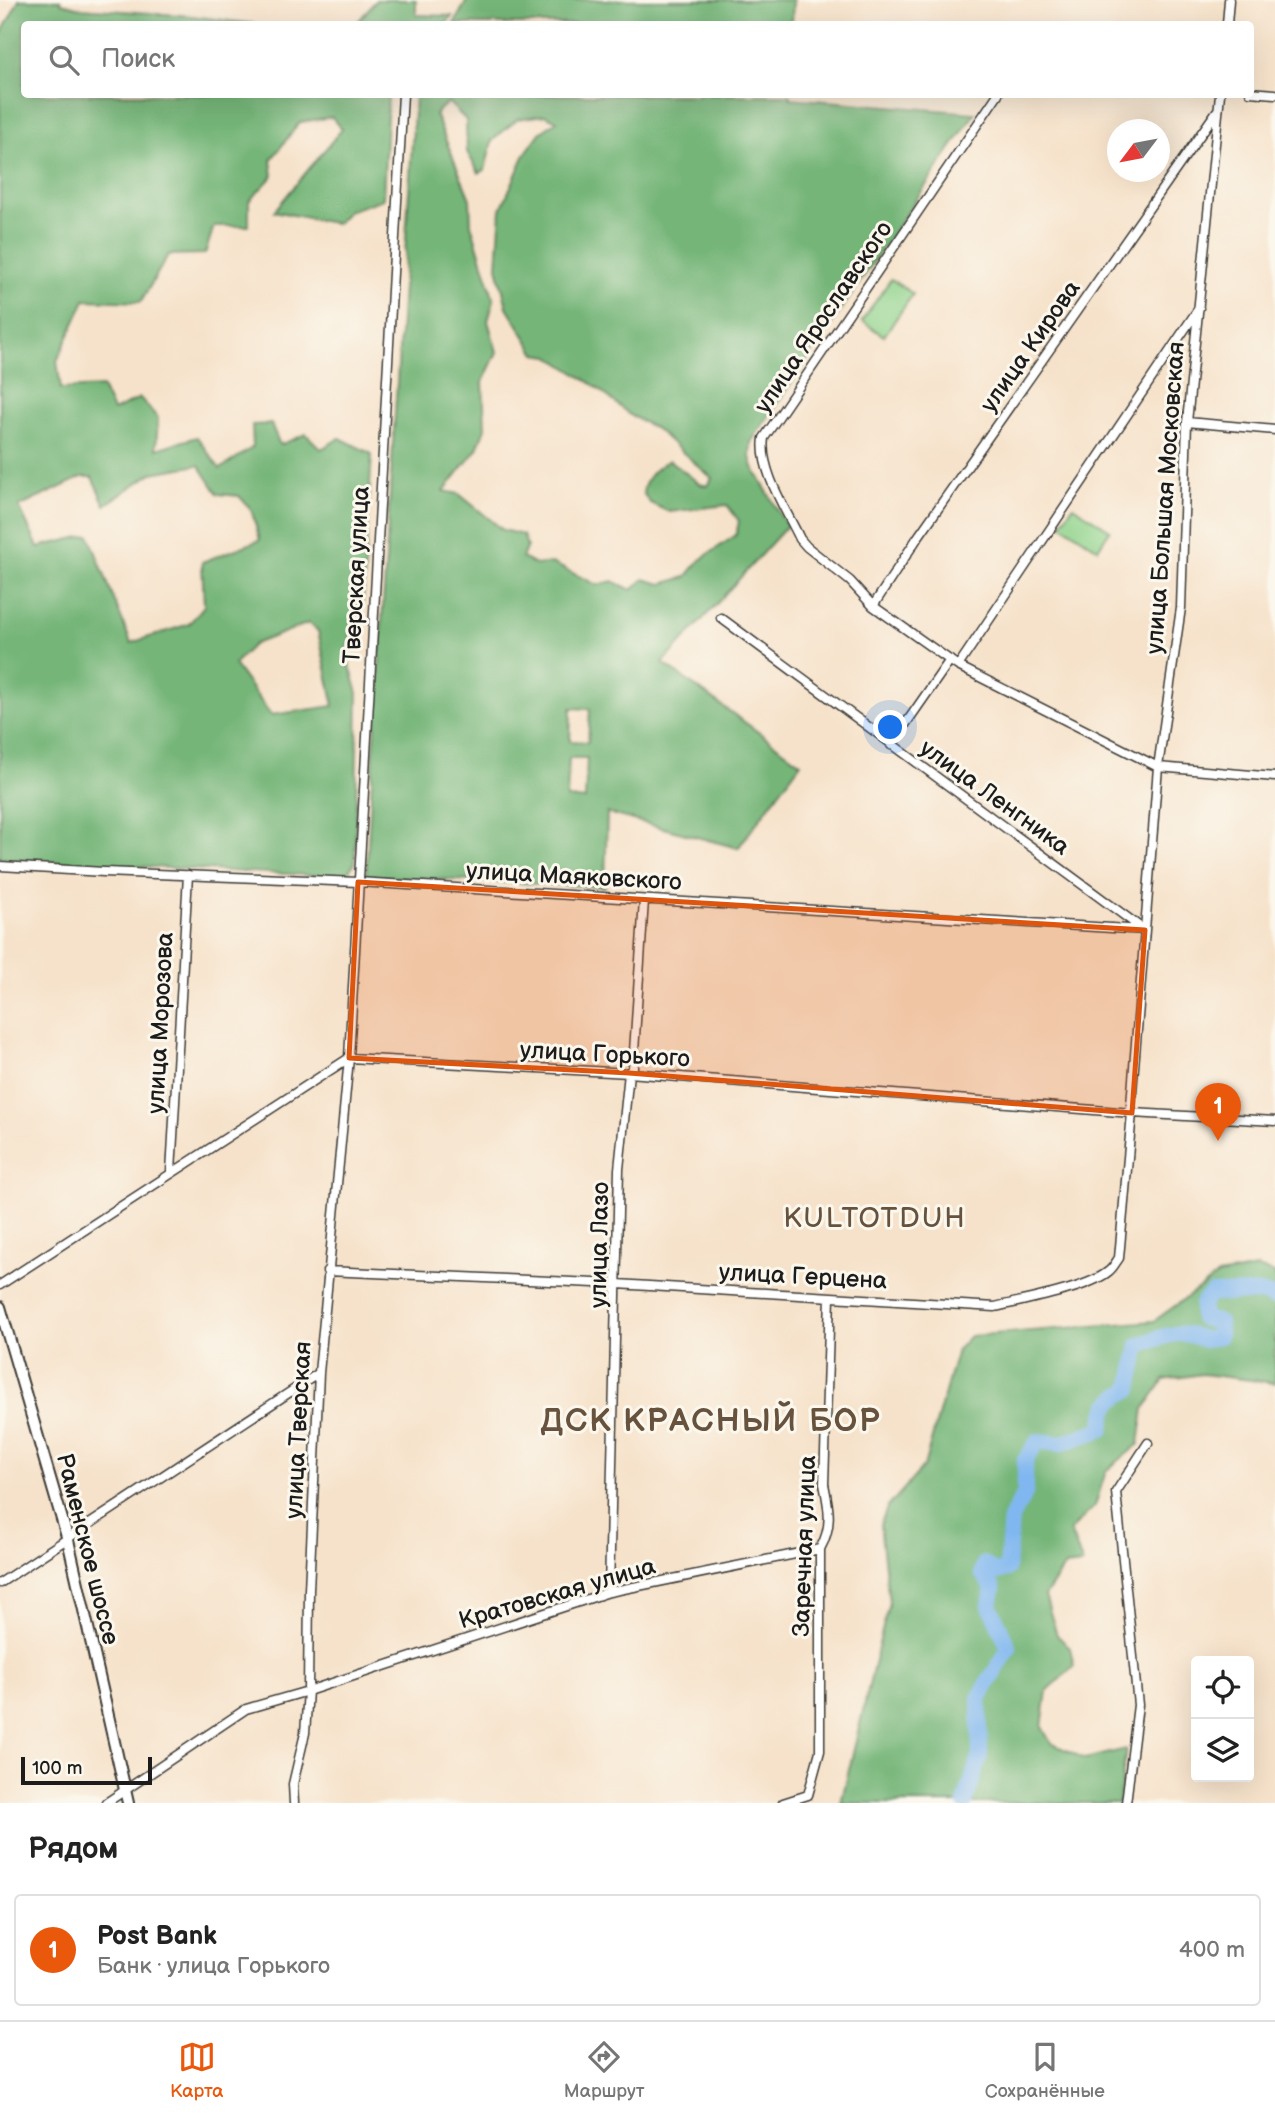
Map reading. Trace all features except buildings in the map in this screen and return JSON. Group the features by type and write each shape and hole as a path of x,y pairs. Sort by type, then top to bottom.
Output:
{"main road":[{"name":"Раменское шоссе","path":"0,1307 68,1540 128,1803"}],"street":[{"path":"1227,21 1229,0"},
{"path":"1254,92 1275,94"},
{"name":"Тверская улица","path":"349,1058 403,98"},
{"name":"улица Ярославского","path":"995,98 764,438 764,456 768,470 800,539 807,547 850,582 873,606 958,666 1158,767 1275,777"},
{"name":"улица Большая Московская","path":"1132,1113 1158,767 1181,608 1187,422 1220,98"},
{"name":"улица Кирова","path":"873,606 918,537 1219,108"},
{"path":"958,666 1199,307"},
{"path":"1187,422 1275,430"},
{"name":"улица Ленгника","path":"721,618 1145,930"},
{"path":"891,745 950,660"},
{"name":"улица Маяковского","path":"0,866 358,882 1145,930"},
{"name":"улица Морозова","path":"171,1172 188,876"},
{"name":"улица Лазо","path":"609,1592 619,1169 629,1073 633,1067 644,900"},
{"path":"0,1285 349,1058"},
{"name":"улица Горького","path":"349,1058 629,1073 1132,1113 1275,1121"},
{"name":"улица Тверская","path":"294,1803 293,1784 305,1733 308,1691 309,1590 319,1373 349,1058"},
{"name":"улица Герцена","path":"327,1271 617,1284 995,1307 1092,1281 1110,1270 1119,1258 1132,1113"},
{"name":"Заречная улица","path":"783,1803 808,1795 820,1751 820,1549 828,1535 829,1511 824,1484 830,1297"},
{"path":"0,1583 319,1373"},
{"path":"1126,1803 1138,1705 1116,1492 1148,1443"},
{"name":"Кратовская улица","path":"106,1803 246,1709 609,1592 820,1549"}],"highlighted area":[{"path":"358,882 1145,930 1132,1113 629,1073 349,1058"}],"green space":[{"path":"19,0 61,0 61,3 81,8 231,21 21,21 21,98 388,98 383,199 348,211 337,224 274,211 342,129 332,117 300,122 271,160 273,176 249,201 249,226 214,226 205,254 168,255 141,302 85,300 57,361 61,389 102,387 113,411 140,398 158,418 156,449 197,437 220,469 253,447 252,425 271,424 280,445 306,434 321,449 340,438 372,454 363,599 346,652 358,693 355,863 344,877 0,859 0,36","holes":["199,465 218,494 239,496 251,509 260,540 202,562 204,606 189,624 131,643 89,535 38,547 19,507 82,477 92,477 105,505 152,473","309,623 318,631 334,706 271,715 234,664 254,644"]},
{"path":"376,0 416,0 416,15 452,16 448,21 358,21"},
{"path":"467,0 793,0 792,21 456,21"},
{"path":"415,98 790,98 975,113 751,442 750,457 753,467 787,526 663,663 801,763 738,848 607,813 605,887 366,876","holes":["448,102 466,120 467,152 479,173 485,170 492,141 517,119 545,115 557,121 540,133 525,154 501,209 497,267 507,307 536,354 549,356 595,386 630,415 656,429 712,478 708,486 700,484 669,460 652,473 644,487 643,493 650,503 669,512 727,505 739,521 736,535 700,560 686,577 661,584 644,579 632,590 613,581 597,585 552,563 536,565 522,558 527,546 523,535 503,530 459,494 444,491 477,449 485,428 483,382 497,352 488,321 494,300 471,224 470,199 435,114","571,708 590,709 588,742 570,741","569,758 587,758 585,800 567,798"]},
{"path":"891,279 913,294 884,336 862,321"},
{"path":"1073,506 1110,530 1098,549 1061,524"},
{"path":"1257,1268 1275,1273 1275,1383 1202,1374 1164,1380 1144,1409 1139,1444 1106,1471 1095,1506 1070,1531 1083,1564 1065,1566 1045,1596 1057,1635 1070,1648 1074,1666 1047,1691 1042,1727 1051,1743 1085,1759 1126,1749 1119,1803 841,1803 889,1602 880,1525 887,1508 924,1466 957,1350 970,1336 1154,1321 1218,1275"}],"waterway":[{"path":"965,1803 980,1755 979,1698 1009,1648 990,1606 993,1588 982,1573 984,1564 995,1573 1007,1569 1011,1518 1025,1493 1025,1460 1038,1441 1060,1444 1102,1429 1109,1405 1130,1389 1139,1345 1179,1334 1205,1340 1219,1336 1219,1323 1202,1318 1202,1304 1211,1294 1261,1293 1275,1298"}],"place":[{"name":"Post Bank","path":"1218,1141"}],"district":[{"name":"KULTOTDUH","path":"875,1217"},
{"name":"ДСК КРАСНЫЙ БОР","path":"711,1420"}]}
